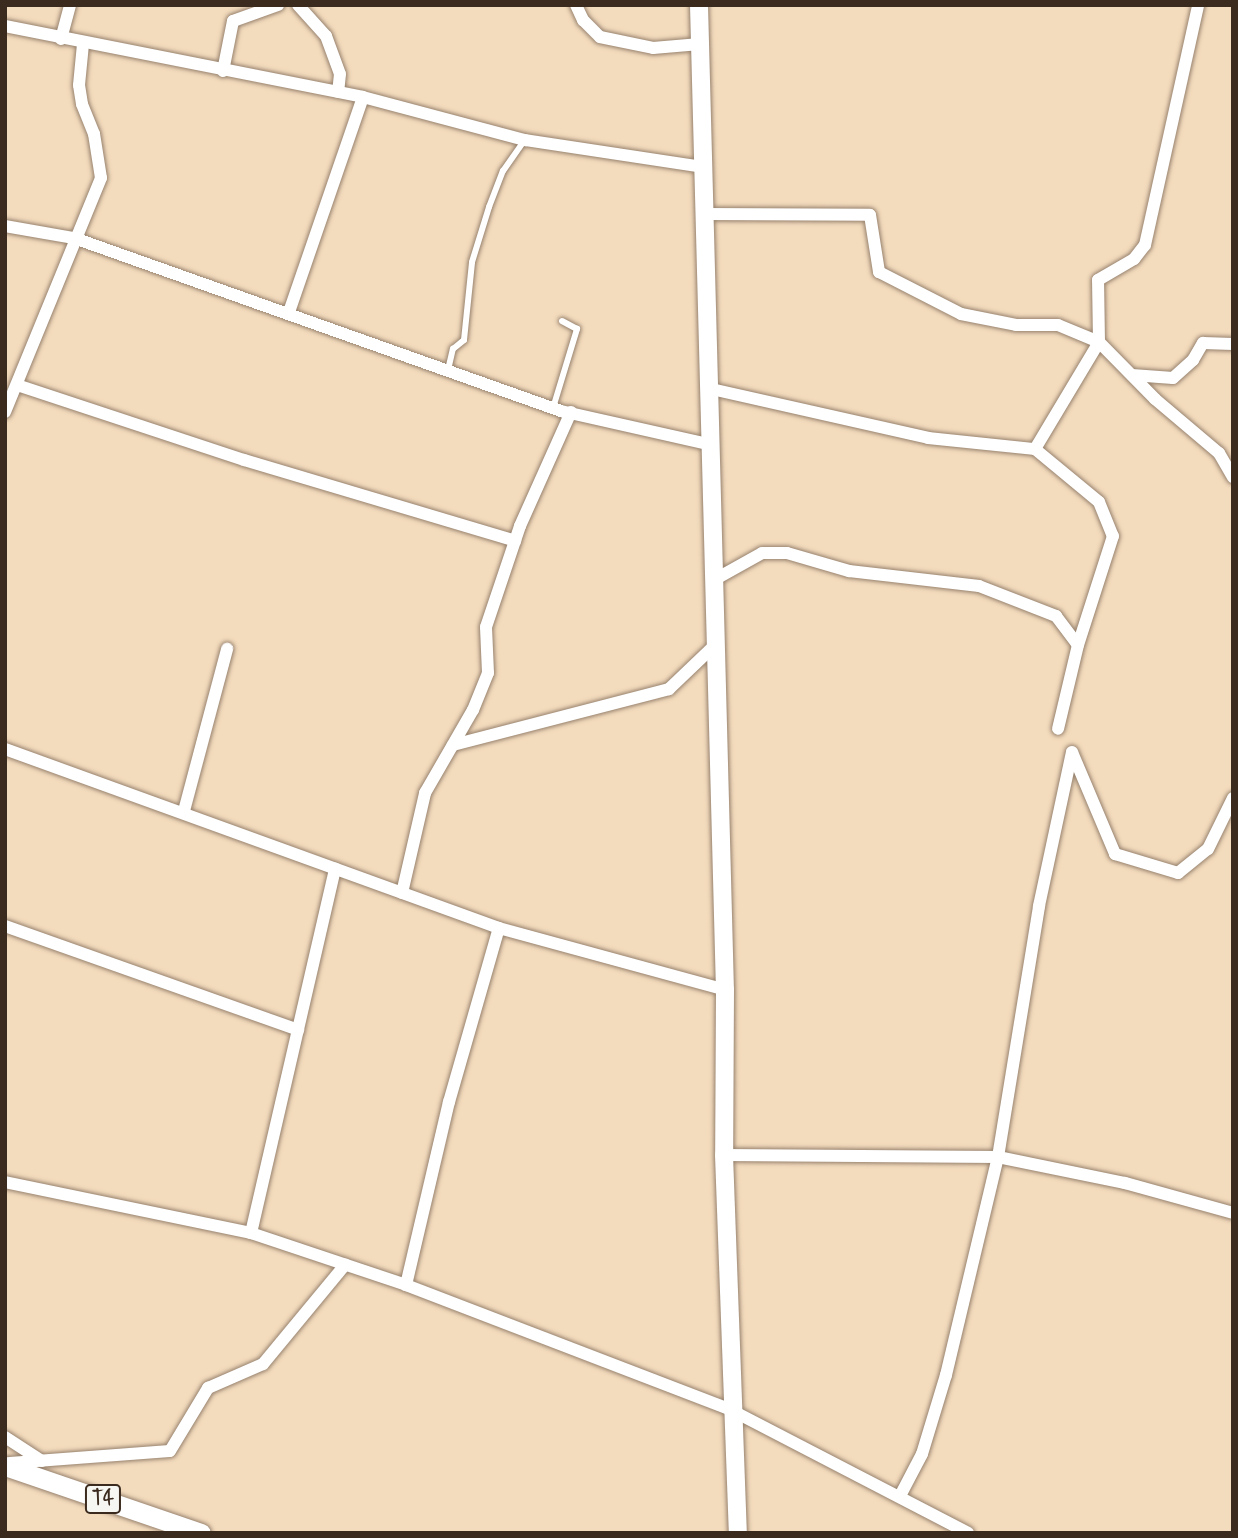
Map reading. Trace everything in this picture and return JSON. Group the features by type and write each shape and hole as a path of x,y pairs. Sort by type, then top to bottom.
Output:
{"highway":[{"name":"T4","path":"5,1465 169,1527 201,1533"}],"main road":[{"path":"699,5 708,444 725,990 724,1155 731,1410 738,1533"}],"street":[{"path":"61,39 70,5"},
{"path":"223,71 233,21 278,5"},
{"path":"298,5 326,36 340,74 338,92"},
{"path":"576,5 583,20 600,37 653,48 700,44"},
{"path":"1035,449 1099,342 1098,280 1134,259 1145,245 1198,5"},
{"path":"5,26 83,44 363,97 526,139 703,167"},
{"path":"5,411 74,238 101,178 94,134 82,104 79,85 83,44"},
{"path":"289,312 363,97"},
{"path":"704,214 870,215 879,272 961,314 1016,325 1058,325 1099,342 1131,375 1219,453 1233,477"},
{"path":"5,226 74,238 289,312 553,408 708,444"},
{"path":"1131,375 1173,379 1193,360 1203,343 1233,344"},
{"path":"17,385 244,460 515,541"},
{"path":"707,388 928,438 1035,449 1099,502 1113,536 1078,645 1058,729"},
{"path":"402,893 425,793 473,709 488,673 485,627 515,541 571,412"},
{"path":"712,581 762,553 787,553 849,571 979,586 1056,616 1078,645"},
{"path":"453,745 668,689 715,645"},
{"path":"184,811 227,649"},
{"path":"5,749 184,811 499,928 725,990"},
{"path":"900,1496 922,1454 946,1375 998,1157 1039,906 1072,752 1115,854 1178,873 1209,849 1233,798"},
{"path":"251,1233 335,869"},
{"path":"5,926 298,1030"},
{"path":"406,1286 449,1102 499,928"},
{"path":"724,1155 883,1159 998,1157 1125,1183 1233,1213"},
{"path":"5,1182 251,1233 406,1286 731,1410 968,1533"},
{"path":"5,1465 170,1451 208,1388 263,1364 345,1265"},
{"path":"5,1437 42,1461"}],"lane":[{"path":"448,370 453,349 464,340 472,262 489,206 503,171 526,139"},
{"path":"553,408 577,329 562,321"}]}
